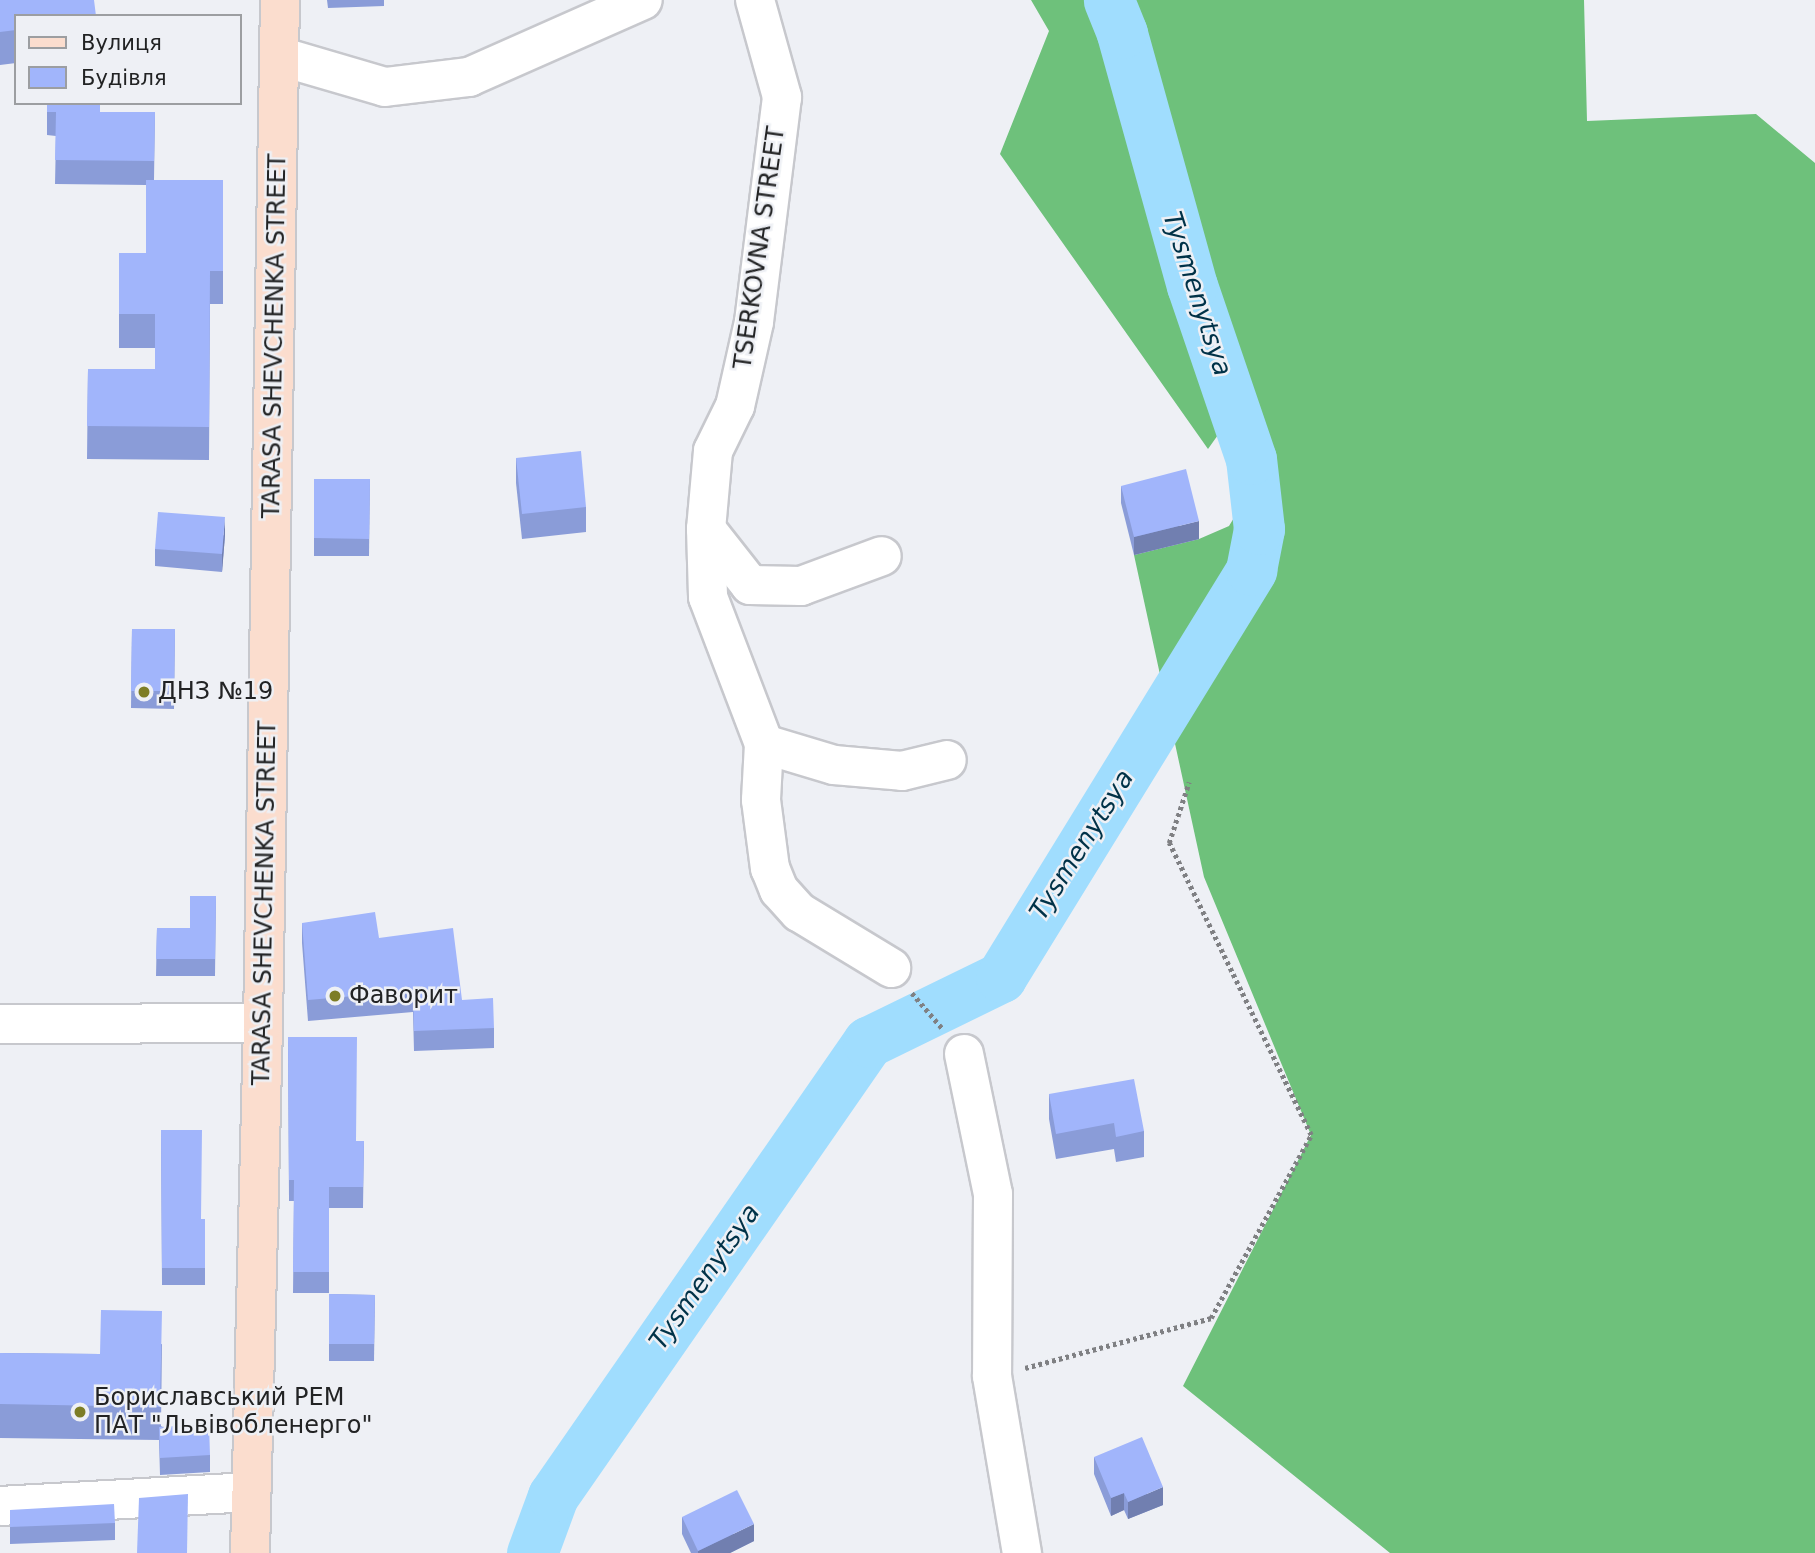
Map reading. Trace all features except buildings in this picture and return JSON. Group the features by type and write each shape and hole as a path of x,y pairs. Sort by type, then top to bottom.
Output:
{"main road":[{"name":"TARASA SHEVCHENKA STREET","path":"250,1553 263,1023 280,0"}],"lane":[{"path":"279,56 384,87 469,77 643,0"},
{"name":"TSERKOVNA STREET","path":"755,0 782,97 754,322 735,406 713,451 706,529 708,597 764,744 761,800 771,868 779,890 799,912 891,968"},
{"path":"706,529 750,584 801,586 882,556"},
{"path":"764,744 834,765 902,771 947,760"},
{"path":"0,1024 263,1023"},
{"path":"964,1054 993,1194 992,1377 1022,1553"},
{"path":"0,1506 251,1492"}],"path":[{"path":"992,1377 1211,1318 1311,1135 1169,844 1189,782"},
{"path":"891,968 964,1054"}],"green space":[{"path":"1031,0 1584,0 1587,121 1756,114 1815,163 1815,1553 1390,1553 1183,1386 1311,1135 1204,877 1134,555 1199,539 1229,526 1272,455 1230,418 1208,449 1000,154 1049,31"}],"waterway":[{"name":"Tysmenytsya","path":"532,1553 553,1496 868,1042 1001,977 1251,570 1259,529 1251,459 1192,286 1122,33 1109,0"}],"place":[{"name":"ДНЗ №19","path":"144,692"},
{"name":"Фаворит","path":"335,996"},
{"name":"Бориславський РЕМ ПАТ \"Львівобленерго\"","path":"80,1412"}]}
